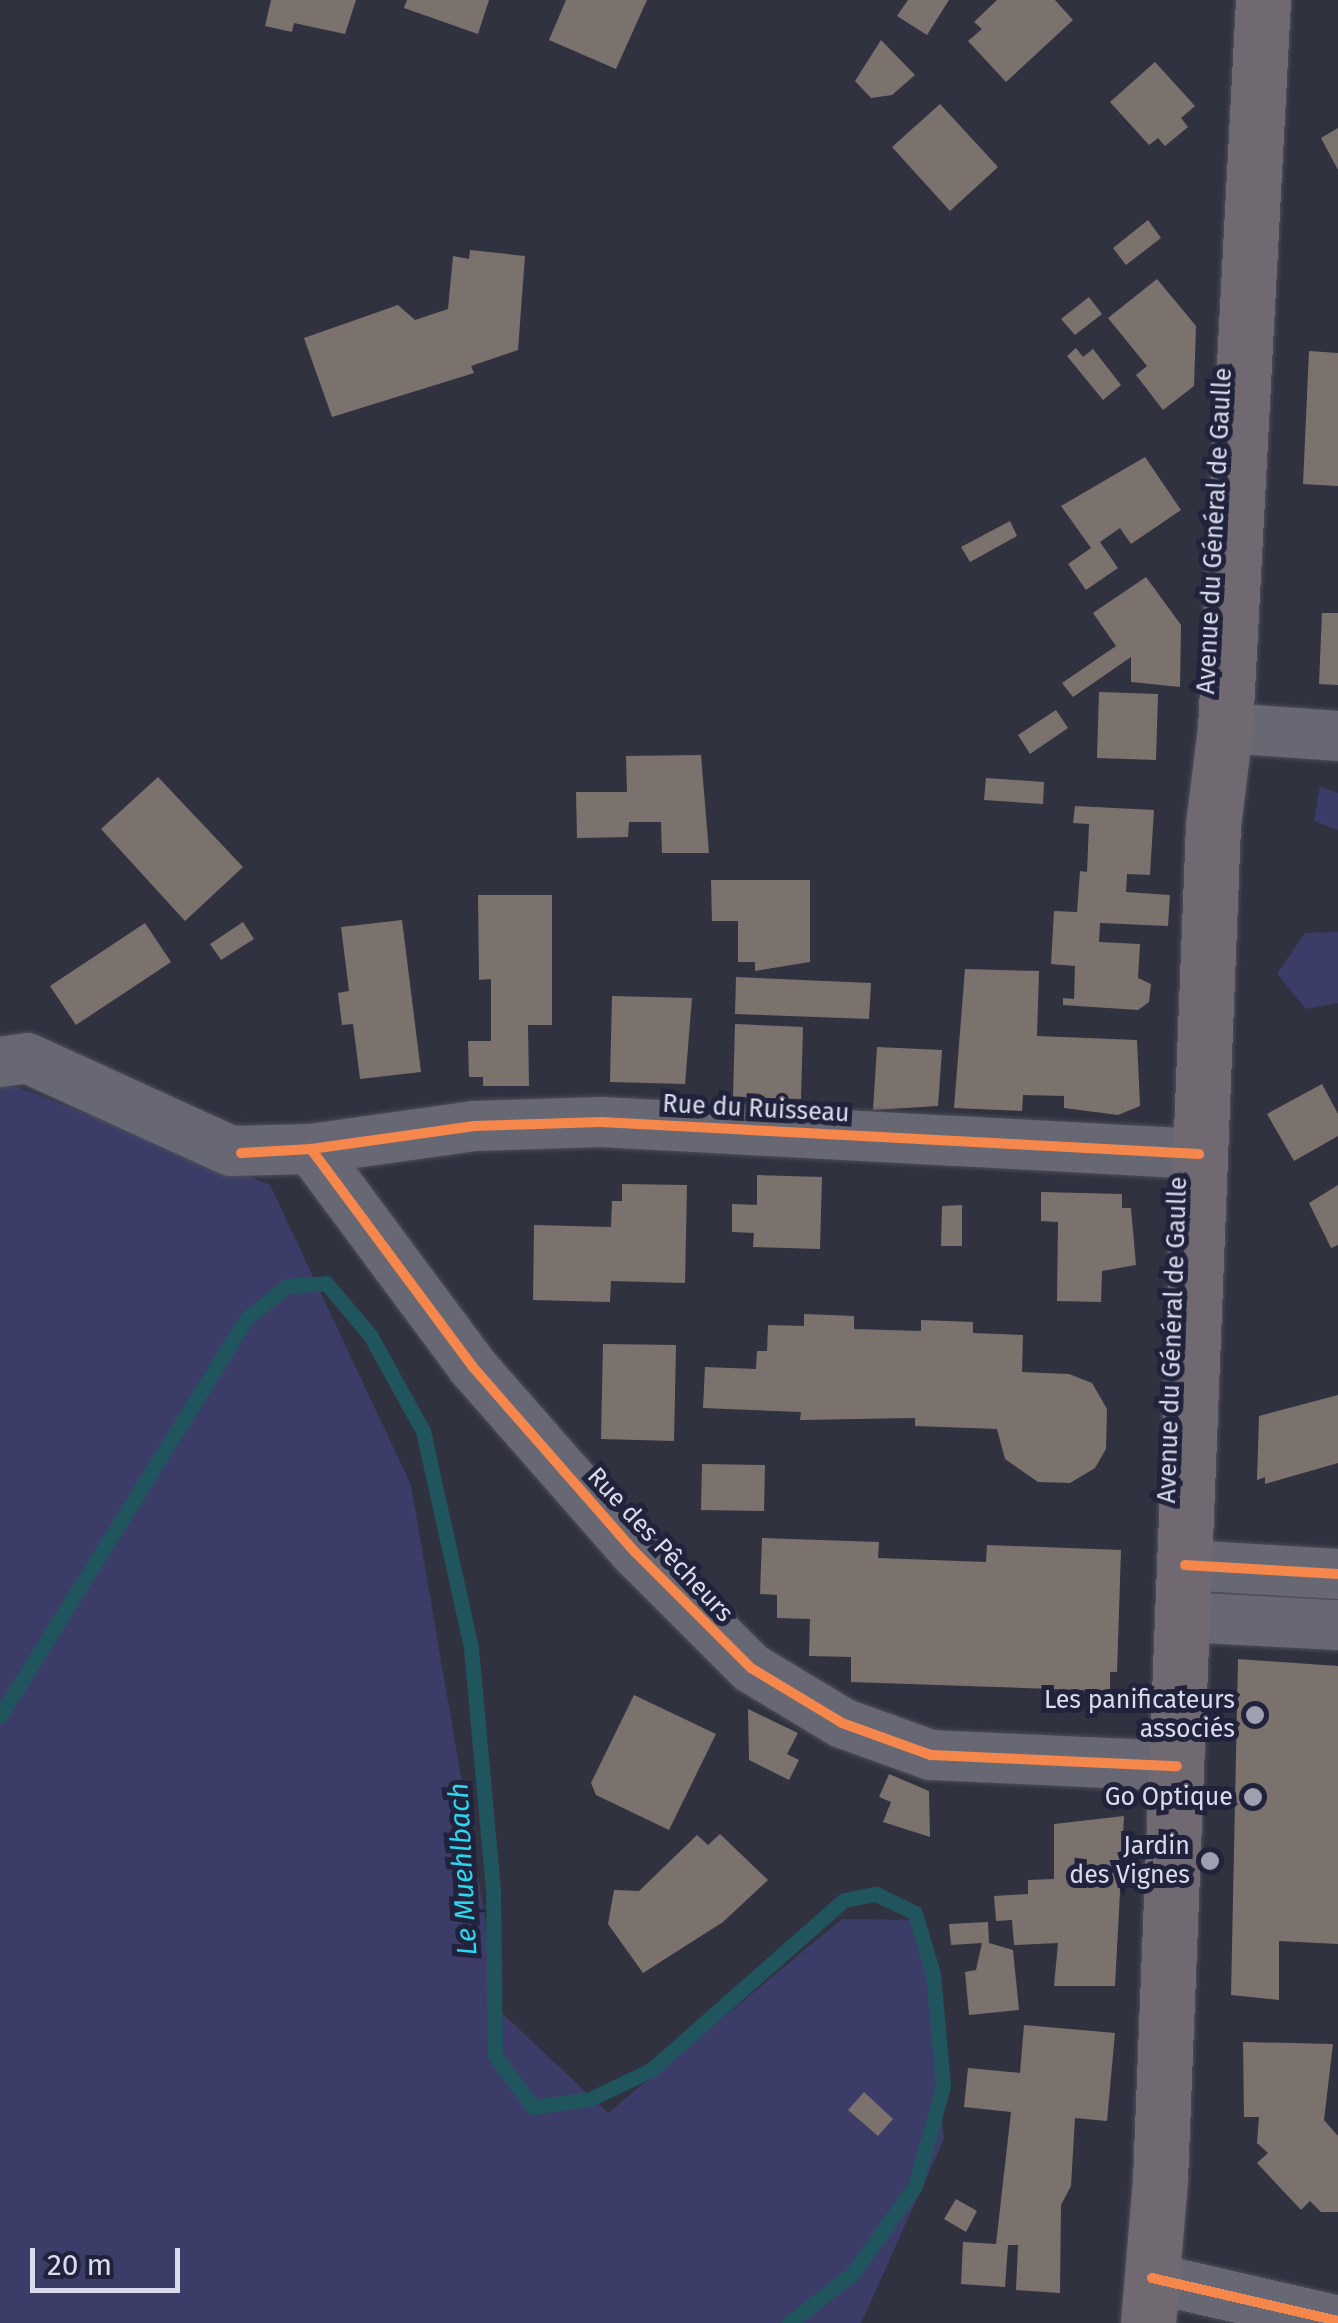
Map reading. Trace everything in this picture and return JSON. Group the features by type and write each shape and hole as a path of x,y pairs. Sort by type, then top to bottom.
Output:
{"main road":[{"name":"Avenue du Général de Gaulle","path":"1150,2300 1178,1766 1214,824 1224,728 1264,0"}],"street":[{"path":"1224,728 1338,736"},
{"path":"0,1062 27,1058 241,1153 312,1149"},
{"name":"Rue du Ruisseau","path":"312,1149 474,1126 601,1122 1199,1154"},
{"name":"Rue des Pêcheurs","path":"312,1149 472,1366 634,1552 751,1668 842,1723 931,1755 1178,1766"},
{"path":"1184,1591 1338,1574"},
{"path":"1184,1591 1338,1625"},
{"path":"1150,2300 1338,2322"}],"shaded area":[{"path":"1320,786 1338,793 1338,830 1314,821"},
{"path":"1338,932 1338,1003 1306,1009 1277,974 1305,933"},
{"path":"7,1083 270,1185 411,1485 501,2012 608,2113 842,1919 920,1920 944,2139 861,2323 0,2323 0,1087"}],"building":[{"path":"271,0 356,0 345,34 294,23 292,32 265,26"},
{"path":"407,0 489,0 478,34 404,8"},
{"path":"566,0 647,0 616,69 549,40"},
{"path":"908,0 949,0 927,35 897,16"},
{"path":"997,0 1055,0 1073,20 1006,82 968,41 982,29 974,22"},
{"path":"881,40 915,75 892,95 871,98 855,81"},
{"path":"1155,62 1195,106 1181,118 1188,127 1165,146 1158,138 1149,145 1110,102"},
{"path":"940,104 998,167 950,211 892,147"},
{"path":"1338,128 1338,170 1321,138"},
{"path":"1148,220 1161,238 1126,265 1113,248"},
{"path":"470,250 525,256 518,350 471,366 474,373 332,417 304,338 398,305 415,320 448,309 453,256 469,259"},
{"path":"1157,279 1196,326 1194,386 1163,410 1136,375 1147,366 1108,318"},
{"path":"1089,297 1102,314 1075,335 1061,319"},
{"path":"1076,348 1083,357 1093,349 1121,385 1103,400 1067,356"},
{"path":"1309,351 1338,353 1338,486 1303,484"},
{"path":"1145,457 1181,510 1131,544 1120,528 1100,542 1118,568 1086,590 1068,564 1091,548 1061,506"},
{"path":"1010,521 1017,536 970,562 961,547"},
{"path":"1146,577 1181,625 1180,687 1131,682 1131,657 1073,697 1062,683 1116,646 1093,613"},
{"path":"1322,613 1338,613 1338,685 1319,684"},
{"path":"1099,692 1158,694 1156,760 1097,758"},
{"path":"1056,710 1068,728 1030,754 1018,735"},
{"path":"701,755 709,853 662,853 661,822 629,822 628,837 577,838 576,792 627,792 626,756"},
{"path":"158,777 243,867 185,921 101,829"},
{"path":"986,778 1044,782 1043,804 984,800"},
{"path":"1075,806 1154,810 1150,875 1127,874 1126,892 1170,895 1168,926 1100,923 1099,942 1140,944 1138,978 1151,984 1149,1002 1138,1010 1063,1005 1063,998 1074,999 1075,966 1051,964 1054,911 1077,912 1080,871 1087,872 1089,824 1073,823"},
{"path":"711,880 810,880 810,962 755,971 755,962 738,962 738,921 712,921"},
{"path":"478,895 552,895 552,1025 528,1025 529,1086 483,1086 483,1077 469,1077 468,1041 491,1041 491,979 479,980"},
{"path":"402,920 421,1072 360,1079 353,1024 342,1025 338,993 349,991 341,927"},
{"path":"243,922 254,939 221,960 210,944"},
{"path":"145,923 171,962 76,1025 50,986"},
{"path":"965,969 1039,971 1037,1036 1137,1040 1140,1106 1118,1115 1064,1108 1064,1096 1023,1095 1022,1111 954,1108"},
{"path":"736,977 871,983 869,1019 735,1014"},
{"path":"612,996 692,998 685,1084 610,1082"},
{"path":"735,1024 803,1027 801,1099 733,1097"},
{"path":"877,1047 942,1050 938,1106 873,1110"},
{"path":"1322,1084 1338,1114 1338,1136 1294,1161 1267,1114"},
{"path":"757,1175 822,1177 820,1249 753,1247 754,1233 732,1232 732,1204 757,1205"},
{"path":"622,1184 687,1185 685,1283 611,1281 610,1302 533,1300 534,1225 611,1227 612,1201 622,1201"},
{"path":"1338,1185 1338,1245 1331,1248 1309,1203"},
{"path":"1041,1192 1122,1194 1122,1208 1131,1208 1136,1265 1102,1271 1101,1302 1057,1301 1058,1222 1041,1221"},
{"path":"962,1205 962,1246 941,1246 942,1206"},
{"path":"804,1314 854,1316 854,1329 921,1331 921,1320 973,1322 973,1333 1023,1335 1022,1372 1069,1374 1092,1383 1107,1409 1106,1449 1095,1468 1070,1483 1038,1482 1005,1459 997,1429 915,1426 915,1418 800,1420 801,1412 703,1408 705,1367 756,1369 757,1351 767,1351 768,1325 804,1326"},
{"path":"603,1344 676,1345 674,1441 601,1439"},
{"path":"1338,1395 1338,1463 1265,1484 1265,1477 1257,1480 1259,1416"},
{"path":"702,1464 765,1465 764,1511 701,1510"},
{"path":"762,1538 879,1542 878,1558 986,1562 987,1545 1121,1550 1117,1672 1110,1672 1110,1691 851,1682 851,1657 809,1656 810,1619 777,1618 777,1595 760,1594"},
{"path":"1238,1659 1338,1666 1338,1944 1279,1941 1279,2000 1231,1995"},
{"path":"634,1695 716,1734 669,1830 596,1795 591,1783"},
{"path":"748,1709 798,1733 787,1754 799,1760 789,1780 749,1760"},
{"path":"889,1774 929,1791 930,1837 883,1822 891,1802 879,1797"},
{"path":"1124,1816 1115,1986 1054,1986 1058,1943 1014,1945 1012,1920 996,1921 994,1896 1028,1894 1028,1880 1054,1879 1054,1824"},
{"path":"720,1834 768,1880 723,1922 643,1973 608,1924 614,1890 639,1891 697,1835 708,1845"},
{"path":"988,1922 989,1943 1013,1950 1019,2010 969,2015 965,1972 976,1970 982,1943 951,1945 949,1924"},
{"path":"1024,2025 1115,2033 1107,2121 1075,2118 1071,2186 1061,2205 1060,2293 1016,2290 1018,2245 1008,2245 1005,2287 961,2284 963,2242 996,2244 1011,2112 964,2107 968,2068 1020,2073"},
{"path":"1243,2042 1333,2044 1324,2120 1338,2136 1338,2212 1321,2212 1310,2201 1301,2210 1257,2163 1268,2153 1257,2143 1259,2117 1244,2117"},
{"path":"864,2092 893,2119 878,2136 848,2110"},
{"path":"956,2199 977,2211 966,2232 944,2219"}],"waterway":[{"name":"Le Muehlbach","path":"0,1716 247,1318 287,1286 326,1283 370,1335 423,1431 471,1648 493,1891 495,2056 533,2107 590,2099 651,2070 844,1900 876,1894 915,1913 933,1974 943,2086 915,2186 852,2274 789,2323"}],"cycle path":[{"path":"311,1149 474,1126 601,1122 1199,1154"},
{"path":"241,1153 311,1149 472,1366 635,1552 751,1668 842,1723 931,1755 1177,1766"},
{"path":"1185,1565 1338,1574"},
{"path":"1152,2278 1338,2321"}],"place":[{"name":"Les panificateurs associés","path":"1255,1715"},
{"name":"Go Optique","path":"1253,1797"},
{"name":"Jardin des Vignes","path":"1210,1861"}]}
